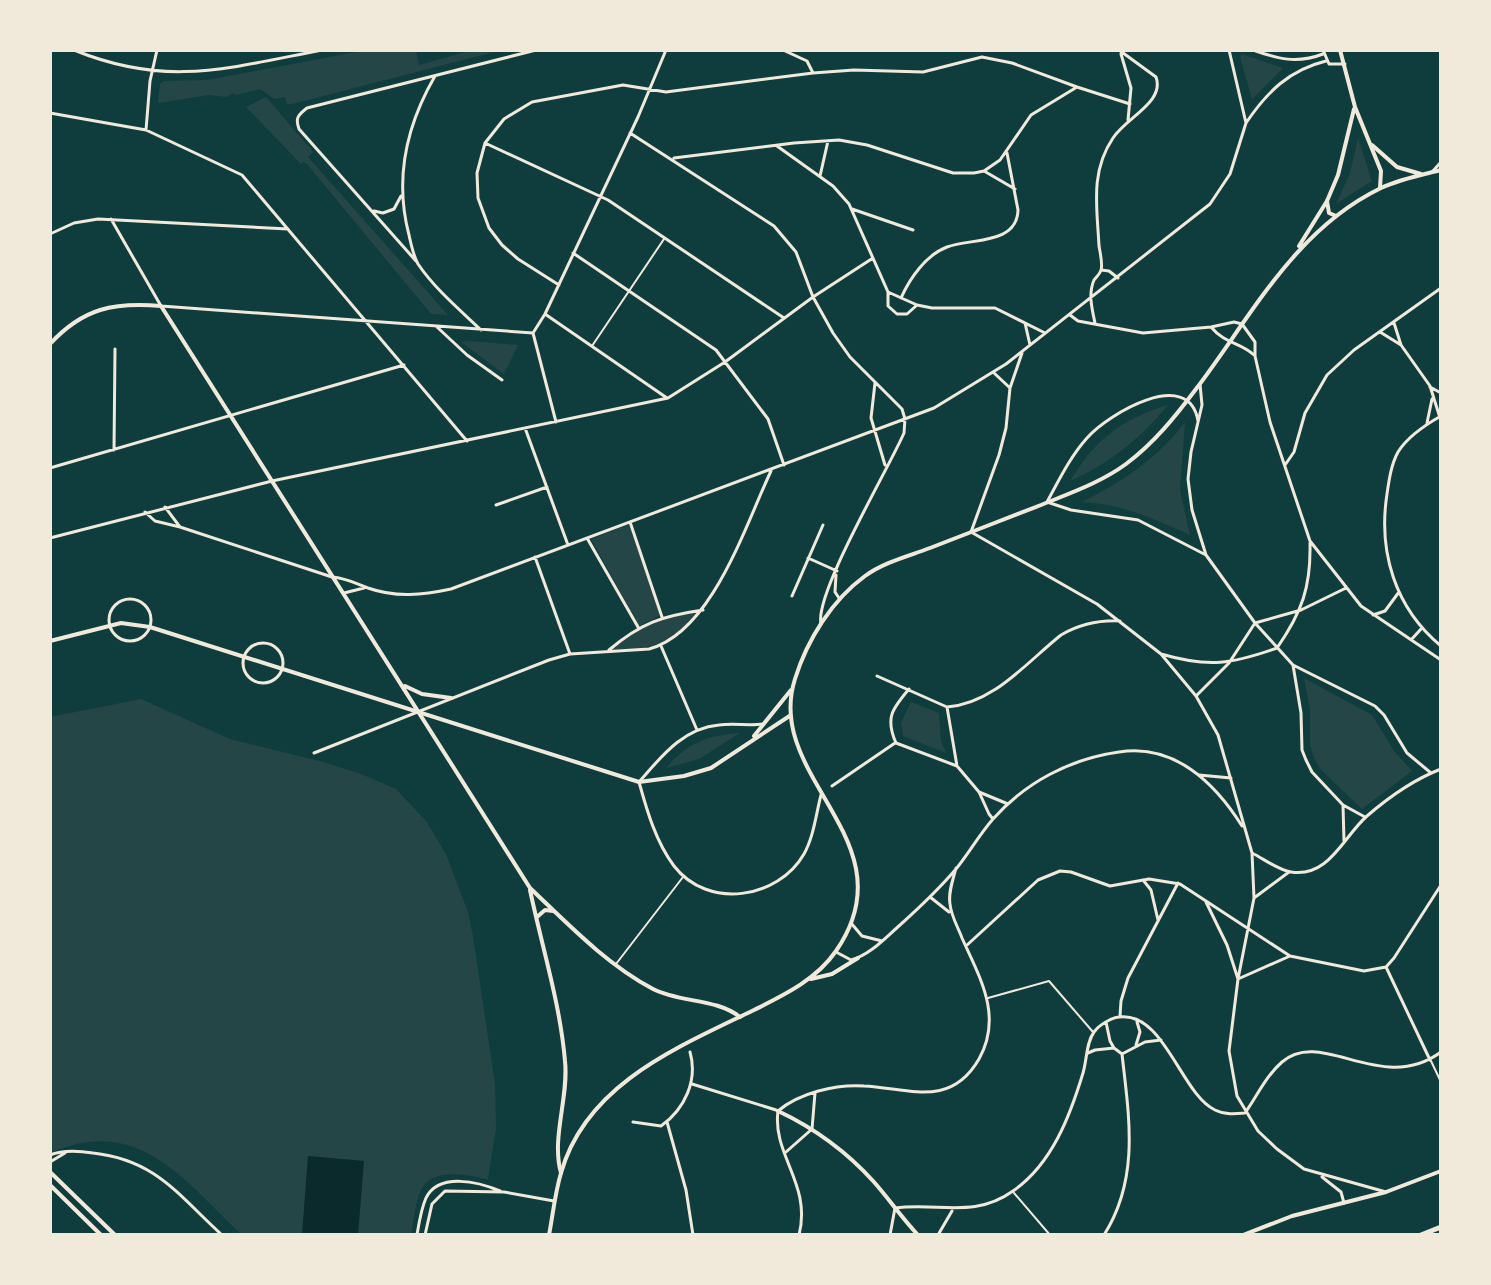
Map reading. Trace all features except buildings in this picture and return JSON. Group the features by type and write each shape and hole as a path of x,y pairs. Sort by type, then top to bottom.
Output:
{"main road":[{"path":"1340,50 1355,107 1381,171 1380,189"},
{"path":"809,980 836,952 851,923 858,882 856,861 841,825 800,750 791,715 793,687 803,657 821,624 867,574 1100,480 1153,441 1189,399 1229,344 1296,251 1327,201 1338,175 1355,107"},
{"path":"1372,145 1397,167 1423,174"},
{"path":"1296,251 1336,216 1380,189 1441,170"},
{"path":"1327,201 1329,213 1336,216"},
{"path":"50,344 65,329 101,309 120,304 161,306 530,888 615,965 656,990 678,998 720,1006 740,1017"},
{"path":"50,641 124,623 150,627 639,782 684,776 711,768 791,715"},
{"path":"402,685 422,694 451,698"},
{"path":"753,738 793,687"},
{"path":"530,888 552,980 565,1063 558,1157 561,1173"},
{"path":"536,919 545,910 555,912"},
{"path":"549,1235 561,1173 578,1135 610,1094 659,1059 809,980 832,974 858,958"},
{"path":"778,1111 812,1129 853,1161 918,1235"},
{"path":"1243,1235 1292,1216 1386,1192 1441,1171"},
{"path":"50,1172 114,1235"},
{"path":"50,1185 101,1235"},
{"path":"1421,1235 1441,1227"}],"street":[{"path":"74,50 124,68 152,72 206,71 322,50"},
{"path":"146,130 157,50"},
{"path":"481,330 442,293 299,129 298,115 307,108 536,50"},
{"path":"556,422 533,333 559,285 666,50"},
{"path":"783,50 807,61 813,73"},
{"path":"1229,50 1246,123"},
{"path":"1253,50 1288,61 1301,61 1323,52 1326,61 1335,66 1345,64"},
{"path":"1120,52 1128,74 1128,120"},
{"path":"1095,323 1091,298 1094,280 1101,270 1095,197 1098,172 1113,138 1128,120 1156,97 1159,83 1151,71 1120,52"},
{"path":"559,285 518,259 489,228 480,208 477,185 479,160 485,143 504,119 532,102 623,85 666,92 813,73 854,70 923,72 971,59 992,58 1130,104"},
{"path":"145,512 155,521 332,577 350,579 368,588 404,595 424,595 451,589 905,419 955,397 1023,351 1210,204 1230,174 1246,123 1268,95 1290,74 1326,61"},
{"path":"416,261 401,195 402,168 407,139 435,76"},
{"path":"984,171 1007,151 1031,115 1077,87"},
{"path":"50,113 146,130 236,171 467,441"},
{"path":"630,133 774,226 796,252 813,297 833,333 875,383 902,409 905,419 899,443 837,571 820,612 821,624"},
{"path":"820,176 828,141"},
{"path":"671,159 777,146 852,141 953,173 984,171 1015,189"},
{"path":"485,143 600,196 784,318"},
{"path":"777,146 833,186 852,209 888,292 888,306 897,314 907,314 917,305"},
{"path":"901,298 915,274 933,255 946,247 997,237 1012,229 1018,218 1007,151"},
{"path":"1432,172 1441,162"},
{"path":"370,210 388,212 394,209 401,195"},
{"path":"852,209 913,230"},
{"path":"50,234 74,223 111,219 288,229"},
{"path":"111,219 161,306 533,333"},
{"path":"573,253 716,350 768,419 784,465"},
{"path":"50,538 272,481 668,398 725,362 813,297 873,258"},
{"path":"1101,270 1113,272 1118,278"},
{"path":"1285,465 1294,452 1305,413 1327,375 1354,350 1441,288"},
{"path":"888,292 917,305 943,310 995,308 1046,333"},
{"path":"1435,292 1441,295"},
{"path":"545,314 668,398"},
{"path":"1070,315 1078,321 1143,333 1234,322 1242,324 1255,342 1255,356 1270,422 1310,541 1310,565 1301,610 1277,648 1229,663 1190,661 1161,654"},
{"path":"1025,323 1030,345"},
{"path":"1394,323 1401,345 1430,386 1441,418 1409,438 1398,452 1388,485 1385,550 1399,592 1421,629 1441,646"},
{"path":"437,327 467,355 502,380"},
{"path":"1211,327 1229,344 1242,346 1255,356"},
{"path":"1380,332 1401,345"},
{"path":"114,450 115,349"},
{"path":"1023,351 1010,388 1006,428 971,532 1121,621 1161,654 1196,696 1218,735 1252,853 1254,898 1238,979 1229,1051 1233,1080 1245,1113 1277,1149 1304,1169 1386,1192"},
{"path":"50,468 404,365"},
{"path":"993,372 1010,388"},
{"path":"875,383 871,418 886,466"},
{"path":"1200,384 1202,405 1191,452 1189,488 1192,510 1206,555 1255,623 1293,665 1375,706 1407,753 1431,773"},
{"path":"1430,386 1441,393"},
{"path":"1427,425 1433,395"},
{"path":"1198,424 1196,410 1189,399 1159,396 1129,407 1089,435 1074,454 1047,502 1071,510 1138,520 1206,555"},
{"path":"525,428 568,545"},
{"path":"314,753 570,654 646,650 661,646 703,610 772,469"},
{"path":"496,505 547,487"},
{"path":"165,507 180,527"},
{"path":"630,522 662,617"},
{"path":"792,596 823,525"},
{"path":"587,538 638,627"},
{"path":"1310,541 1371,615 1441,660"},
{"path":"535,557 570,654"},
{"path":"808,558 837,571"},
{"path":"837,571 835,592 840,600"},
{"path":"342,593 368,588"},
{"path":"1196,696 1229,663 1255,623 1301,610 1346,588"},
{"path":"1371,615 1385,611 1399,592"},
{"path":"134,599 150,613 150,627 142,637 129,642 117,637 109,619 120,602 134,599"},
{"path":"608,651 638,627 662,617 703,610"},
{"path":"877,676 947,707 971,703 985,696 1072,628 1105,620 1121,621"},
{"path":"1411,640 1421,629"},
{"path":"269,644 282,657 282,670 273,680 254,680 245,671 244,657 251,647 269,644"},
{"path":"661,646 697,730"},
{"path":"1293,665 1301,713 1302,750 1306,760 1312,772 1343,805 1366,817"},
{"path":"896,743 889,723 909,689"},
{"path":"947,707 957,766 979,792 993,819"},
{"path":"763,724 721,724 697,730 661,756 639,782 663,850 683,876 724,894 753,893 772,886 790,872 804,854 822,791"},
{"path":"896,743 957,766"},
{"path":"832,786 896,743"},
{"path":"836,952 846,960 858,958 882,941 930,897 1008,804 1061,767 1111,753 1137,750 1163,754 1199,775 1223,800 1244,829"},
{"path":"1252,853 1289,872 1306,872 1324,865 1366,817 1441,769"},
{"path":"1199,775 1231,778"},
{"path":"979,792 1008,804"},
{"path":"987,808 996,799"},
{"path":"1343,805 1344,841"},
{"path":"799,1235 803,1208 776,1127 778,1111 796,1098 862,1085 914,1093 948,1087 962,1079 976,1064 985,1047 991,1028 988,998 952,915 950,893 956,868"},
{"path":"966,946 1038,880 1050,874 1071,872 1110,886 1143,880 1178,883 1290,956 1364,971 1386,967 1408,939 1441,885"},
{"path":"1254,898 1289,872"},
{"path":"1143,880 1151,890 1158,920"},
{"path":"1120,1016 1128,978 1178,883"},
{"path":"930,897 952,915"},
{"path":"1204,899 1227,945 1238,979"},
{"path":"851,923 862,936 882,941"},
{"path":"1238,979 1290,956"},
{"path":"1386,967 1430,1060"},
{"path":"890,1235 895,1208 974,1208 1013,1192 1052,1148 1067,1122 1093,1033 1120,1016 1151,1029 1205,1103 1221,1113 1245,1113"},
{"path":"1134,1020 1140,1026 1135,1049"},
{"path":"1104,1235 1124,1193 1130,1138 1122,1054 1110,1041 1106,1022"},
{"path":"1122,1054 1145,1042 1161,1040"},
{"path":"1088,1053 1114,1048"},
{"path":"1245,1113 1280,1064 1303,1051 1328,1053 1370,1066 1388,1068 1430,1060 1441,1052"},
{"path":"633,1122 661,1126 667,1122 692,1084 693,1061 690,1052"},
{"path":"692,1084 778,1111"},
{"path":"786,1152 812,1129 815,1093"},
{"path":"667,1122 686,1190 693,1235"},
{"path":"50,1155 82,1151 115,1156 142,1166 174,1189 222,1235"},
{"path":"50,1162 65,1153"},
{"path":"1319,1175 1341,1192 1344,1203"},
{"path":"417,1235 427,1196 440,1184 463,1182 490,1186 504,1192"},
{"path":"425,1235 432,1204 445,1191 504,1192 555,1201"},
{"path":"938,1235 953,1209"}],"lane":[{"path":"592,346 664,238"},
{"path":"615,965 683,876"},
{"path":"988,998 1049,981 1093,1033"},
{"path":"1430,1060 1441,1082"},
{"path":"1013,1192 1050,1235"}],"shaded area":[{"path":"367,50 416,50 419,65 473,50 502,50 292,104 287,104 285,97 274,99 260,89 226,97 209,95 158,103 160,84 164,81 207,80"},
{"path":"1242,54 1283,68 1252,99 1240,57"},
{"path":"266,97 313,152 308,157 448,315 431,314 307,164 301,164 246,107"},
{"path":"1358,138 1372,181 1336,204 1350,173"},
{"path":"461,342 518,345 504,374"},
{"path":"1168,405 1124,449 1070,481 1100,442 1111,433 1136,417"},
{"path":"1185,422 1180,490 1190,535 1125,509 1082,502 1138,468 1163,447"},
{"path":"629,525 661,615 639,626 591,539"},
{"path":"701,611 671,638 650,646 611,650 633,633 653,623"},
{"path":"1304,678 1372,715 1394,751 1412,771 1362,809 1321,770 1314,758"},
{"path":"141,699 230,739 323,762 396,789 426,821 446,854 468,912 473,936 495,1084 496,1128 488,1179 452,1174 442,1175 427,1183 417,1200 411,1235 242,1235 179,1175 134,1147 109,1142 81,1143 50,1153 50,717"},
{"path":"911,702 939,713 941,741 946,753 903,736 901,723"},
{"path":"740,733 699,759 666,768 690,746 718,736"},
{"path":"308,1156 364,1161 358,1235 302,1235"}]}
